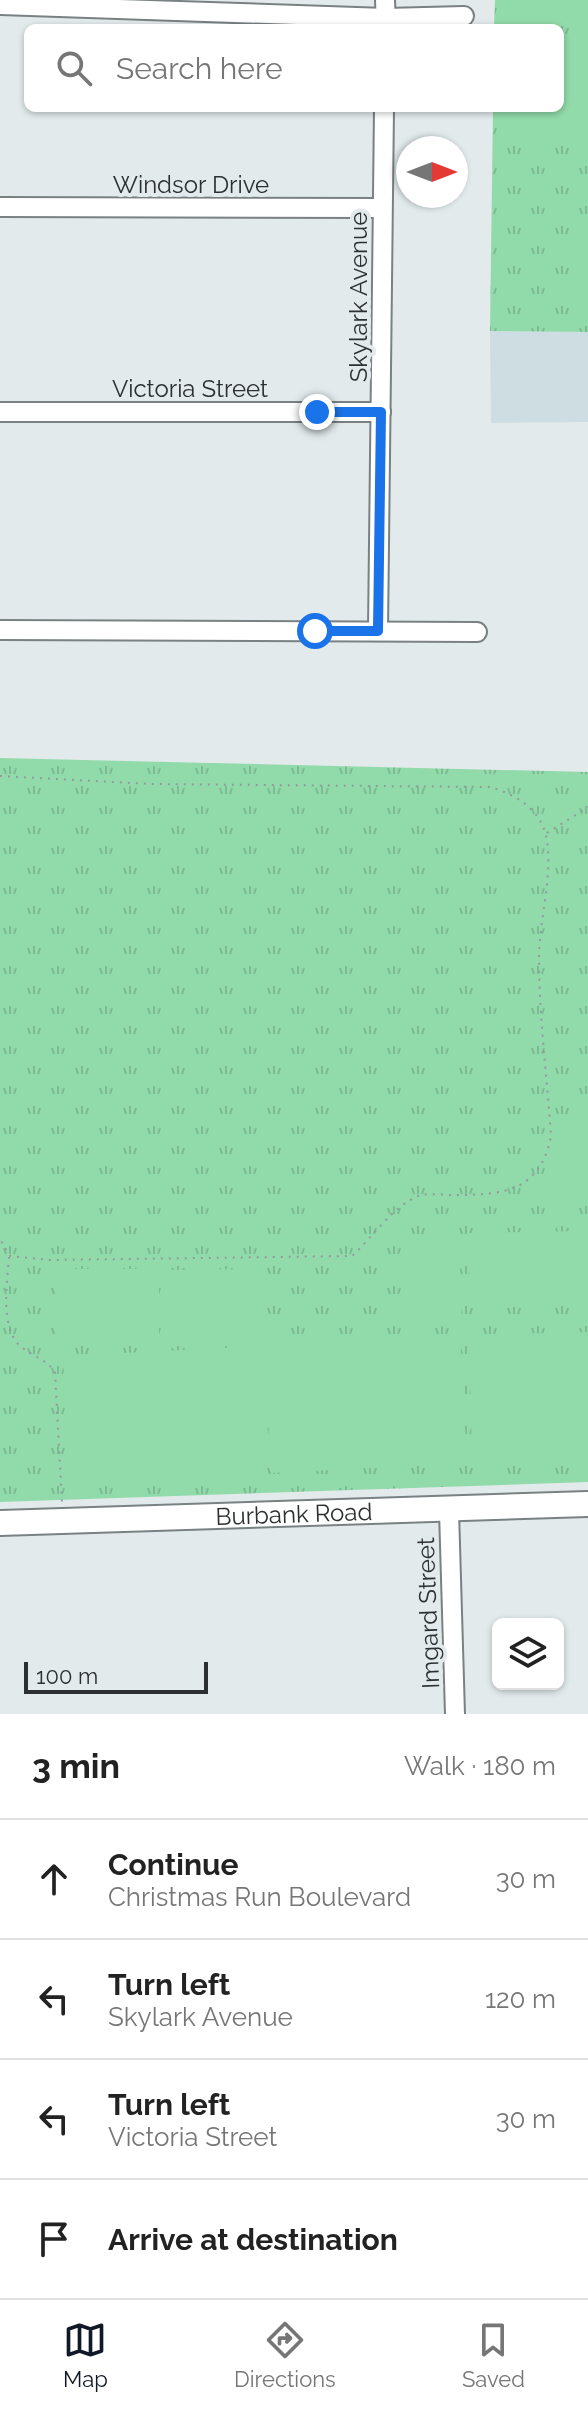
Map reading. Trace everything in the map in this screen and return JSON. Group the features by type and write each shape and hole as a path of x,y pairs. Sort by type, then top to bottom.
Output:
{"main road":[{"name":"Burbank Road","path":"0,1523 449,1511 588,1504"}],"street":[{"path":"0,5 464,16"},
{"name":"Skylark Avenue","path":"378,631 384,112"},
{"name":"Windsor Drive","path":"0,207 382,208"},
{"name":"Victoria Street","path":"0,412 381,412"},
{"path":"0,630 477,632"},
{"name":"Imgard Street","path":"449,1511 455,1714"}],"path":[{"path":"0,776 151,784 490,787 515,794 534,811 546,834 548,856 539,960 551,1136 548,1151 531,1176 517,1188 501,1195 423,1194 404,1204 352,1256 50,1260 10,1256"},
{"path":"546,834 588,807"},
{"path":"0,1239 10,1256 5,1314 8,1333 19,1346 41,1358 55,1372 62,1508"}],"shaded area":[{"path":"490,331 588,332 588,422 491,423"}],"green space":[{"path":"495,0 588,0 588,332 490,331 493,112 564,112 564,24 494,24"},
{"path":"506,0 588,0 588,19 506,19"},
{"path":"564,42 588,42 588,141 507,141 507,112 564,112"},
{"path":"578,246 588,246 588,326 578,326"},
{"path":"0,758 588,772 588,1482 0,1502"},
{"path":"553,1121 588,1123 588,1204 550,1203"},
{"path":"588,1231 588,1305 471,1308 469,1233"},
{"path":"459,1240 462,1326 411,1327 408,1241"},
{"path":"57,1269 159,1269 159,1337 57,1337"},
{"path":"266,1269 267,1337 165,1338 165,1270"},
{"path":"588,1332 588,1459 472,1462 469,1335"},
{"path":"460,1335 467,1463 271,1473 264,1345"},
{"path":"259,1346 266,1473 69,1483 63,1356"}],"route":[{"path":"315,631 378,631 381,412 317,412"}]}
